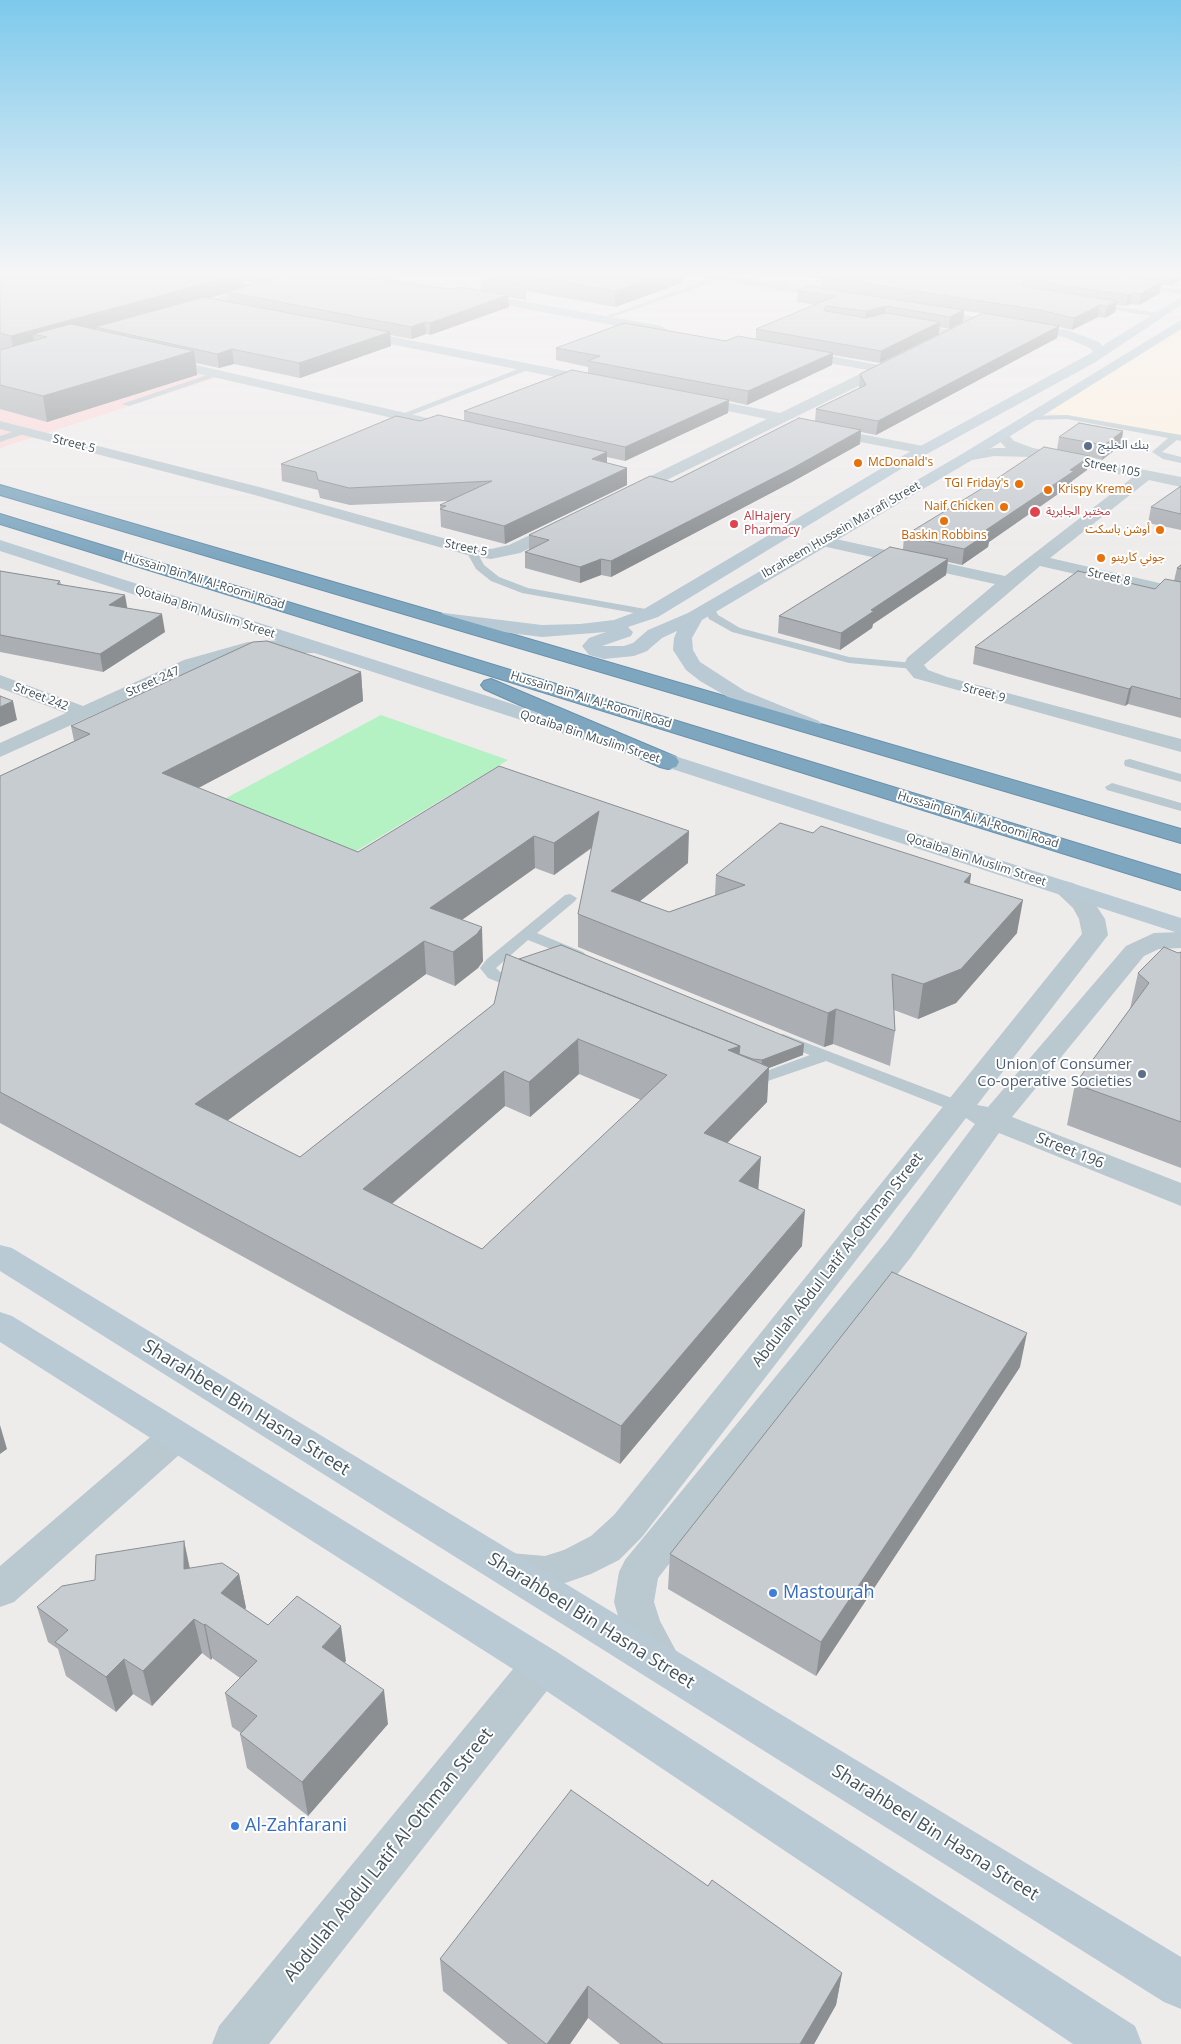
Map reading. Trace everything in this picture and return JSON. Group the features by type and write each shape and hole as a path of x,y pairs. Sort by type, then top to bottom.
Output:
{"highway":[{"name":"Hussain Bin Ali Al-Roomi Road","path":"0,490 1181,836"},
{"name":"Hussain Bin Ali Al-Roomi Road","path":"0,519 1181,883"},
{"path":"364,630 668,762"}],"street":[{"path":"199,369 470,432"},
{"path":"536,369 610,384"},
{"path":"609,502 881,369"},
{"name":"Ibraheem Hussein Ma'rafi Street","path":"435,617 482,625 542,631 580,630 617,625 651,613 923,450 1070,369"},
{"path":"1082,369 1058,386 1066,388 1082,386"},
{"name":"Ibraheem Hussein Ma'rafi Street","path":"747,554 727,581 711,591 670,615 596,642 592,646 604,653 627,652 640,647 655,634 702,613 967,457 1109,369"},
{"path":"546,386 572,376"},
{"path":"677,397 807,428 923,450"},
{"path":"442,426 468,416"},
{"name":"Street 5","path":"0,425 257,491 471,551 491,554 514,549 574,519"},
{"name":"Street 105","path":"1001,435 1003,440 1018,448 1043,455 1181,482"},
{"name":"Street 105","path":"967,457 1002,452 1043,455"},
{"path":"642,472 662,476"},
{"path":"914,666 916,657 1008,582 1146,475"},
{"path":"822,541 1008,582"},
{"name":"Qotaiba Bin Muslim Street","path":"0,545 314,648 1181,926"},
{"name":"Street 8","path":"1038,560 1181,593"},
{"path":"702,613 683,638 683,650 692,666 738,695 848,740"},
{"name":"Street 247","path":"0,751 191,664 233,651 265,646 314,648"},
{"name":"Street 9","path":"914,666 921,674 940,681 1181,746"},
{"name":"Street 242","path":"0,681 83,713"},
{"name":"Abdullah Abdul Latif Al-Othman Street","path":"507,1569 545,1573 577,1562 604,1548 628,1526 1095,935 1092,920 1083,904 1064,888"},
{"path":"662,1665 641,1626 634,1602 639,1572 899,1250 993,1120 1135,951 1154,941 1181,940"},
{"name":"Street 196","path":"959,1106 1181,1195"},
{"name":"Sharahbeel Bin Hasna Street","path":"0,1256 1181,1985"},
{"path":"0,1326 542,1665 1117,2044"},
{"path":"0,1590 175,1437"},
{"name":"Abdullah Abdul Latif Al-Othman Street","path":"237,2044 542,1665"}],"lane":[{"path":"401,416 525,369"},
{"path":"126,404 220,374"},
{"path":"1028,418 1068,417 1178,437"},
{"path":"0,439 24,431"},
{"path":"1178,437 1156,452 1166,457 1181,460"},
{"path":"471,551 480,567 495,579 526,591 651,613"},
{"path":"702,613 736,630 849,660 914,666"},
{"path":"1130,763 1181,778"},
{"path":"1112,787 1181,807"},
{"path":"538,993 494,975 488,968 492,962 570,898"},
{"path":"527,934 590,960"},
{"path":"770,1034 959,1106"},
{"path":"735,1073 762,1078 824,1056"}],"shaded area":[{"path":"0,369 192,369 222,376 0,448"},
{"path":"1110,369 1181,369 1181,436 1041,411"}],"green space":[{"path":"381,715 508,760 333,865 202,811"}],"building":[{"path":"0,369 132,369 43,396 0,385"},
{"path":"633,369 796,369 748,391"},
{"path":"869,369 976,369 878,421 816,409 866,385 860,374"},
{"path":"572,370 729,400 625,447 464,411"},
{"path":"438,415 607,452 592,459 627,468 504,526 440,509 446,506 440,505 492,481 349,488 318,480 316,472 281,464 396,416 420,421"},
{"path":"799,418 861,430 793,468 611,561 601,559 580,567 525,552 549,540 529,535 650,476 672,482"},
{"path":"1079,423 1123,431 1104,445 1059,437"},
{"path":"1044,447 1090,456 1070,470 1074,471 986,530 991,531 964,549 904,536 986,486"},
{"path":"1181,486 1181,514 1151,507"},
{"path":"890,547 948,559 871,610 874,611 841,633 779,616"},
{"path":"0,571 60,581 57,584 125,595 109,605 162,614 100,654 0,635"},
{"path":"1078,571 1155,589 1165,579 1181,582 1181,699 1132,686 1129,689 975,647"},
{"path":"267,641 361,672 162,773 358,852 499,766 689,831 611,891 669,912 745,885 716,875 780,823 813,833 821,826 971,874 964,882 1023,900 961,969 923,984 892,974 895,1031 836,1009 828,1013 578,914 599,811 554,843 534,836 430,908 482,927 477,934 453,952 424,941 195,1104 300,1157 494,1004 506,954 740,1046 728,1050 769,1067 704,1133 761,1157 739,1181 805,1210 621,1426 0,1092 0,776 90,734 71,726 253,642","holes":["578,1039 667,1075 482,1249 363,1189 504,1071 529,1082"]},
{"path":"0,696 13,701 0,707"},
{"path":"561,945 804,1044 762,1060 753,1059 739,1054 740,1046 519,959"},
{"name":"Union of Consumer Co-operative Societies","path":"1164,947 1178,953 1181,952 1181,1122 1075,1084 1149,983 1138,973"},
{"path":"892,1272 1027,1333 821,1642 670,1554"},
{"path":"184,1541 184,1569 222,1563 239,1574 221,1593 268,1625 297,1596 341,1626 322,1647 384,1690 302,1782 240,1734 257,1716 225,1693 257,1661 205,1624 194,1619 143,1671 124,1659 106,1677 55,1642 68,1630 37,1607 62,1586 95,1580 96,1555"},
{"path":"571,1790 708,1886 712,1880 842,1973 800,2044 663,2044 588,1986 546,2044 440,1959"}],"place":[{"name":"بنك الخليج","path":"1088,446"},
{"name":"McDonald's","path":"858,463"},
{"name":"TGI Friday's","path":"1019,484"},
{"name":"Krispy Kreme","path":"1048,490"},
{"name":"Naif Chicken","path":"1004,507"},
{"name":"مختبر الجابرية","path":"1035,512"},
{"name":"Baskin Robbins","path":"944,521"},
{"name":"AlHajery Pharmacy","path":"734,524"},
{"name":"أوشن باسكت","path":"1160,530"},
{"name":"جوني كارينو","path":"1101,558"},
{"name":"Union of Consumer Co-operative Societies","path":"1142,1074"},
{"name":"Mastourah","path":"773,1593"},
{"name":"Al-Zahfarani","path":"235,1826"}]}
